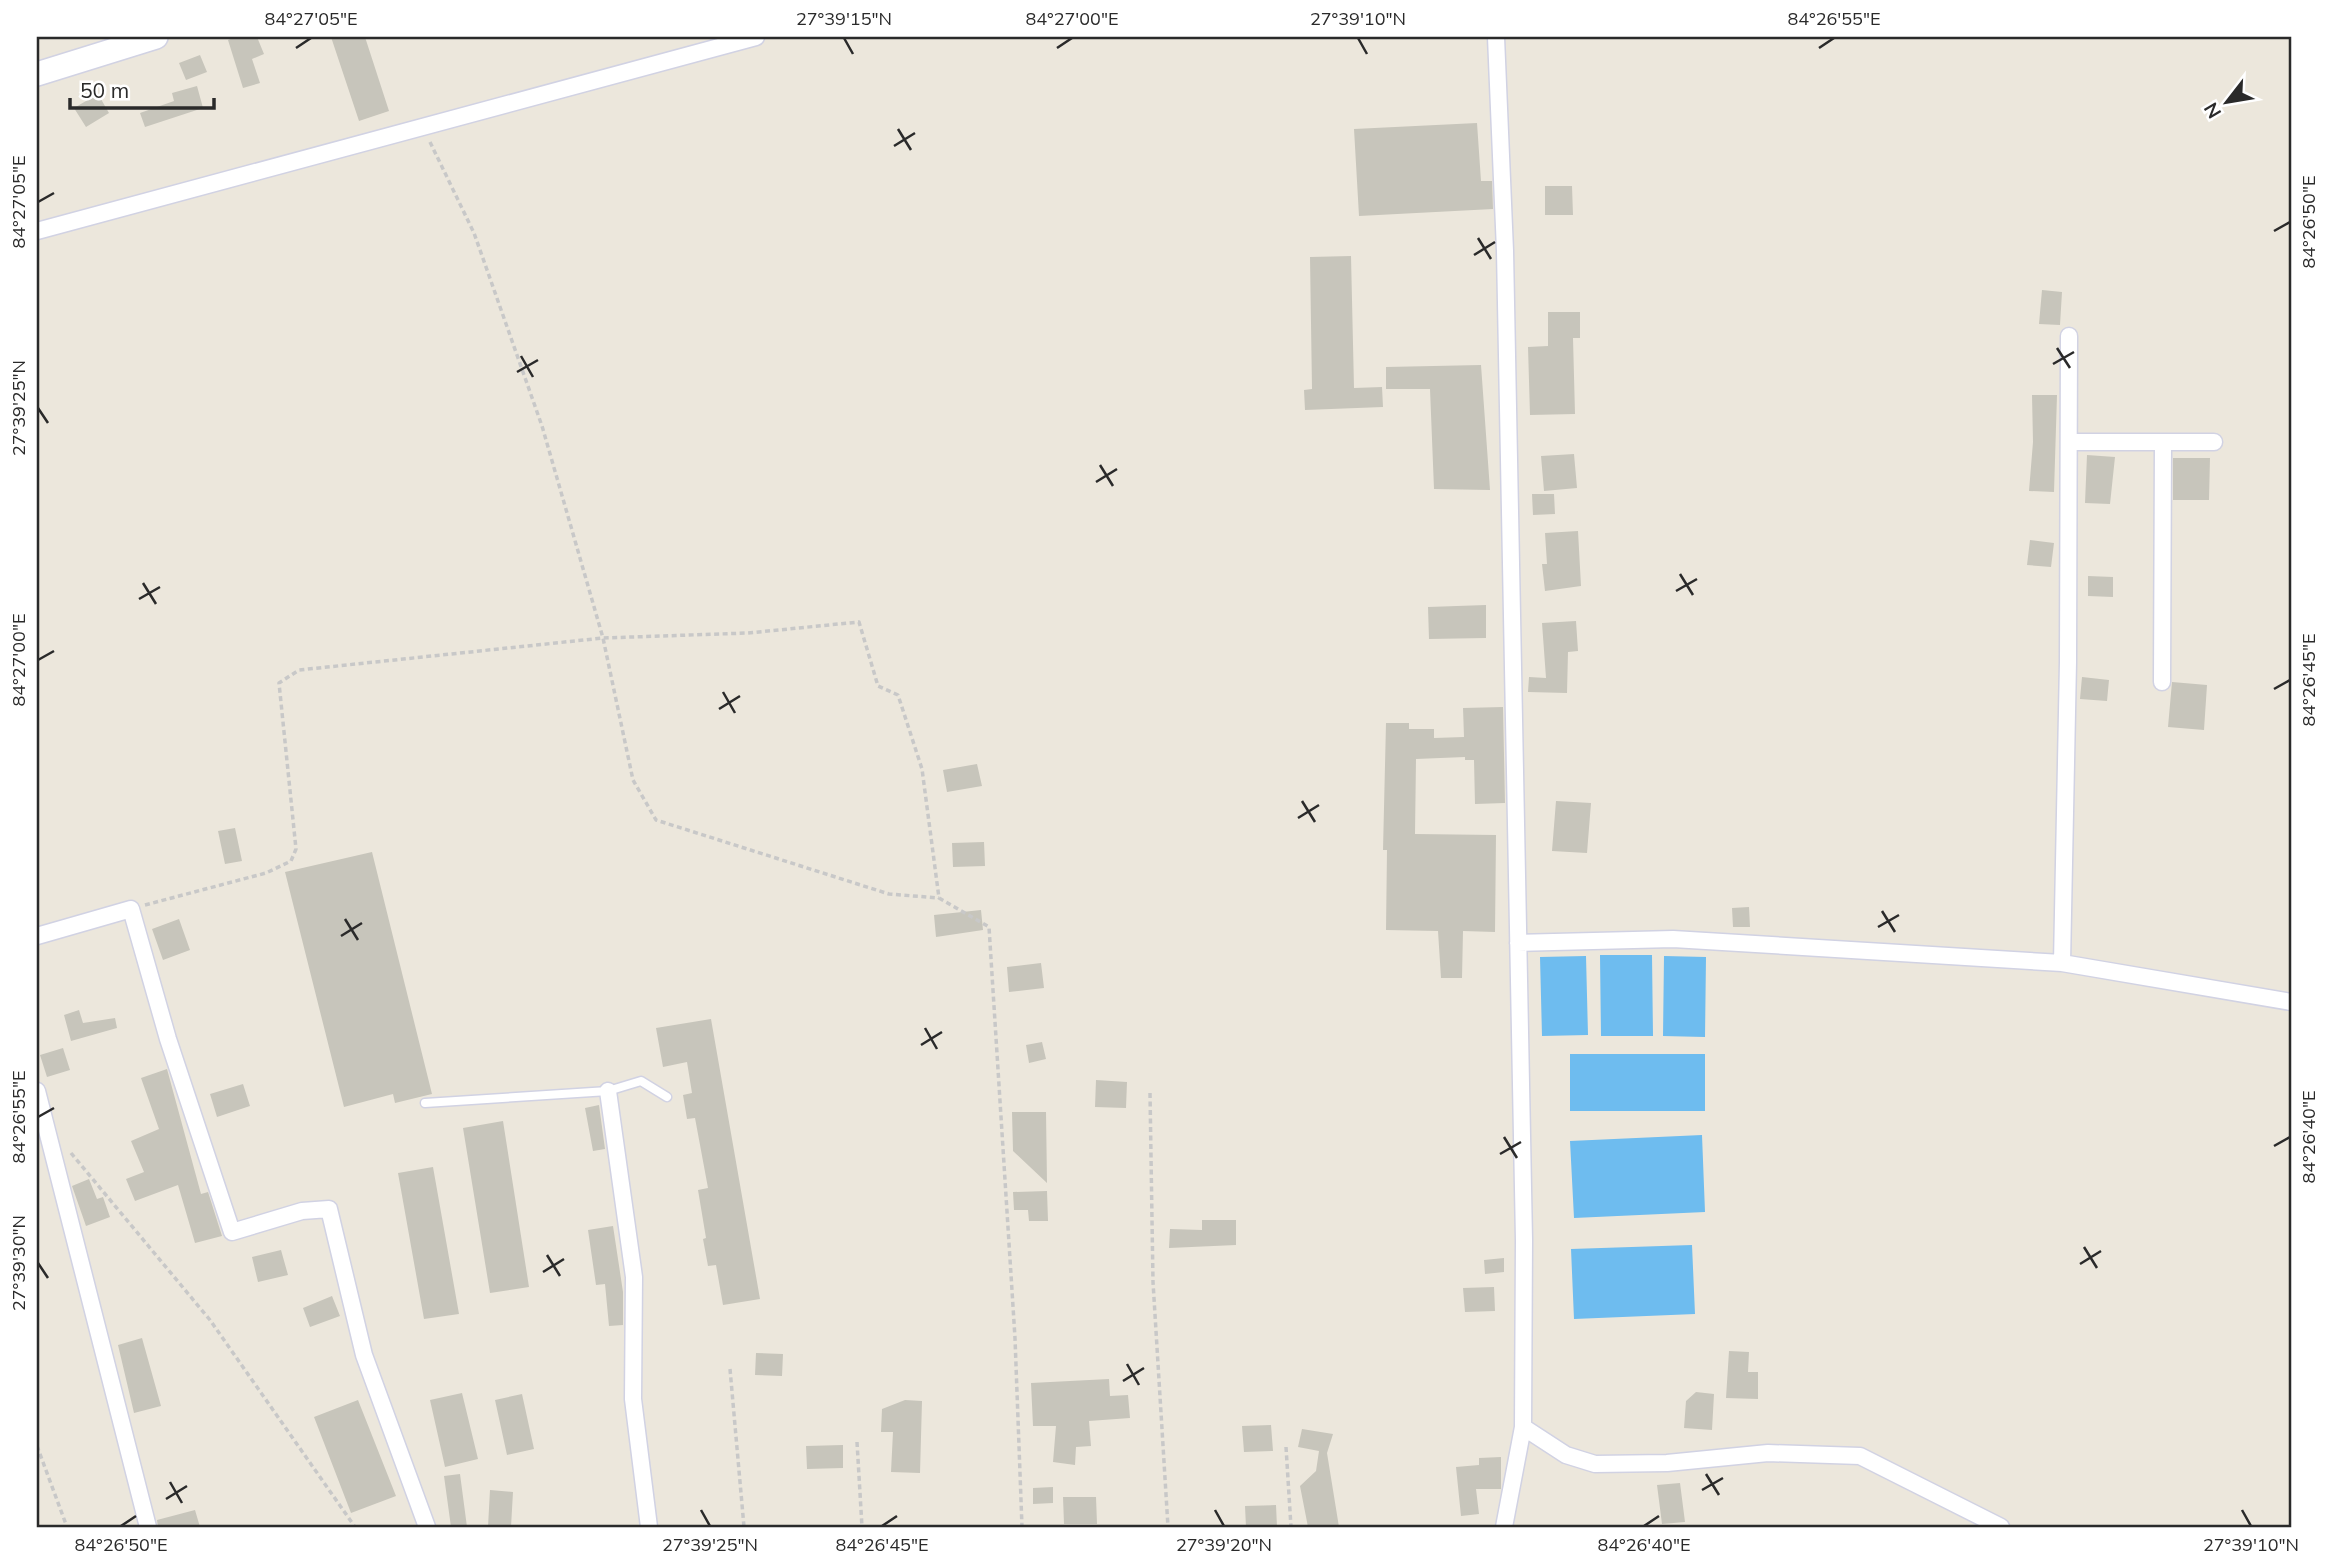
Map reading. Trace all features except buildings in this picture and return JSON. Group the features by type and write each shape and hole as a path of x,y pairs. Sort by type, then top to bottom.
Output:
{"main road":[{"path":"37,74 156,37"}],"street":[{"path":"37,230 756,37"},
{"path":"1496,37 1506,265 1524,1240 1523,1427 1504,1527"},
{"path":"2062,963 2070,442 2069,336"},
{"path":"2070,442 2214,442"},
{"path":"2162,682 2163,442"},
{"path":"37,936 131,909 168,1039 232,1232 302,1211 329,1209 364,1355 427,1527"},
{"path":"1518,943 1673,939 2062,963 2291,1002"},
{"path":"37,1091 148,1527"},
{"path":"608,1091 635,1277 633,1399 649,1527"},
{"path":"1523,1427 1566,1455 1595,1464 1668,1463 1768,1453 1860,1456 2001,1527"}],"lane":[{"path":"425,1103 608,1091 641,1081 667,1097"}],"path":[{"path":"423,126 474,233 542,426 603,638 633,780 656,820 889,894 940,898 989,927 1015,1338 1022,1527"},
{"path":"131,909 266,873 291,861 296,849 279,683 299,670 603,638 748,633 859,622 878,686 898,695 922,769 940,898"},
{"path":"1150,1093 1153,1282 1168,1527"},
{"path":"48,1126 133,1223 210,1320 355,1527"},
{"path":"730,1369 744,1527"},
{"path":"857,1442 862,1527"},
{"path":"37,1446 67,1527"},
{"path":"1286,1447 1291,1527"}],"water":[{"path":"1600,955 1652,955 1653,1036 1601,1036"},
{"path":"1586,956 1588,1035 1542,1036 1540,957"},
{"path":"1664,956 1706,957 1705,1037 1663,1036"},
{"path":"1570,1054 1705,1054 1705,1111 1570,1111"},
{"path":"1702,1135 1705,1212 1574,1218 1570,1141"},
{"path":"1692,1245 1695,1314 1574,1319 1571,1249"}]}
